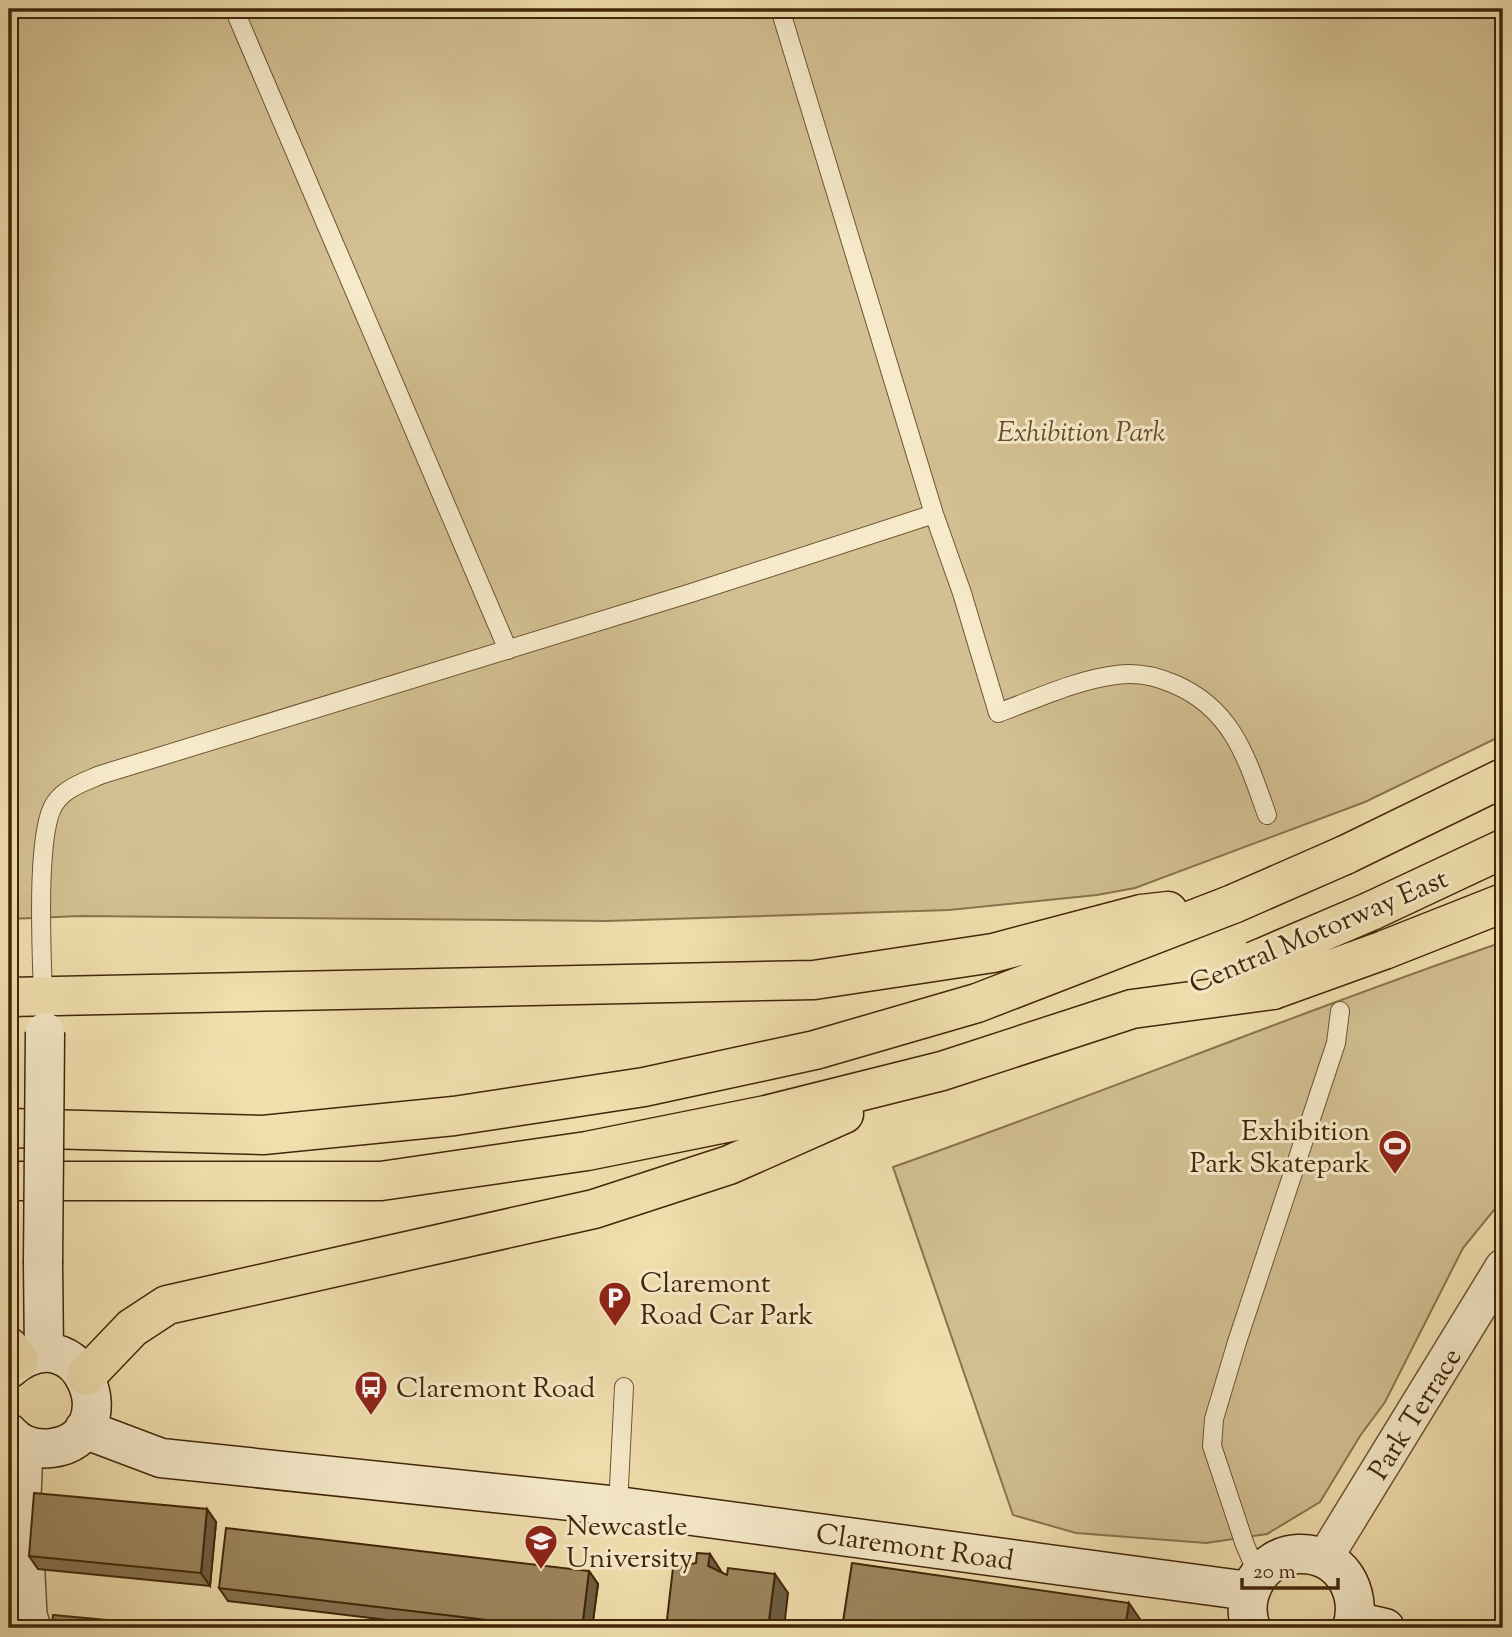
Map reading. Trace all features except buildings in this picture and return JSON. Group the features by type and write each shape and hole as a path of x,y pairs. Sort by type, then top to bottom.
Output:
{"highway":[{"path":"9,1128 263,1135 454,1116 644,1087 815,1050 976,1003 1233,904 1345,855 1503,778"},
{"name":"Central Motorway East","path":"1263,975 1371,911 1503,849"},
{"path":"9,1181 381,1181 587,1151 766,1115 942,1071 1132,1009 1263,975 1384,950 1503,903"},
{"path":"32,1009 814,980 993,953 1141,914 1233,904"},
{"path":"86,1376 132,1328 167,1305 594,1209 729,1165 942,1071"}],"main road":[{"path":"17,1439 42,1450 73,1441 84,1429 93,1402 86,1376 74,1364 60,1356 20,1357 43,1263 32,1009"},
{"name":"Claremont Road","path":"84,1429 161,1458 618,1506 1254,1583"},
{"path":"1251,1628 1247,1617 1254,1583 1274,1561 1298,1554 1324,1559 1340,1570 1349,1581 1363,1626"}],"street":[{"name":"Park Terrace","path":"1324,1559 1503,1267"},
{"path":"17,1439 23,1497 23,1618"}],"lane":[{"path":"234,9 508,650"},
{"path":"780,9 934,514 962,593 998,713 1118,674 1139,674 1170,682 1205,700 1224,720 1245,755 1267,815"},
{"path":"32,1009 42,918 44,830 49,815 62,794 75,786 100,775 704,589 934,514"},
{"path":"1254,1583 1245,1545 1212,1447 1214,1419 1336,1043 1340,1011"},
{"path":"618,1506 624,1387"}],"green space":[{"name":"Exhibition Park","path":"9,9 1503,9 1503,735 1365,802 1135,888 1097,895 949,910 607,921 81,916 9,919"},
{"path":"1503,942 1503,1199 1463,1248 1385,1402 1360,1436 1320,1502 1267,1534 1206,1543 1076,1533 1013,1515 893,1167"}],"place":[{"name":"Exhibition Park Skatepark","path":"1395,1176"},
{"name":"Claremont Road Car Park","path":"615,1328"},
{"name":"Claremont Road","path":"371,1417"},
{"name":"Newcastle University","path":"541,1571"}]}
